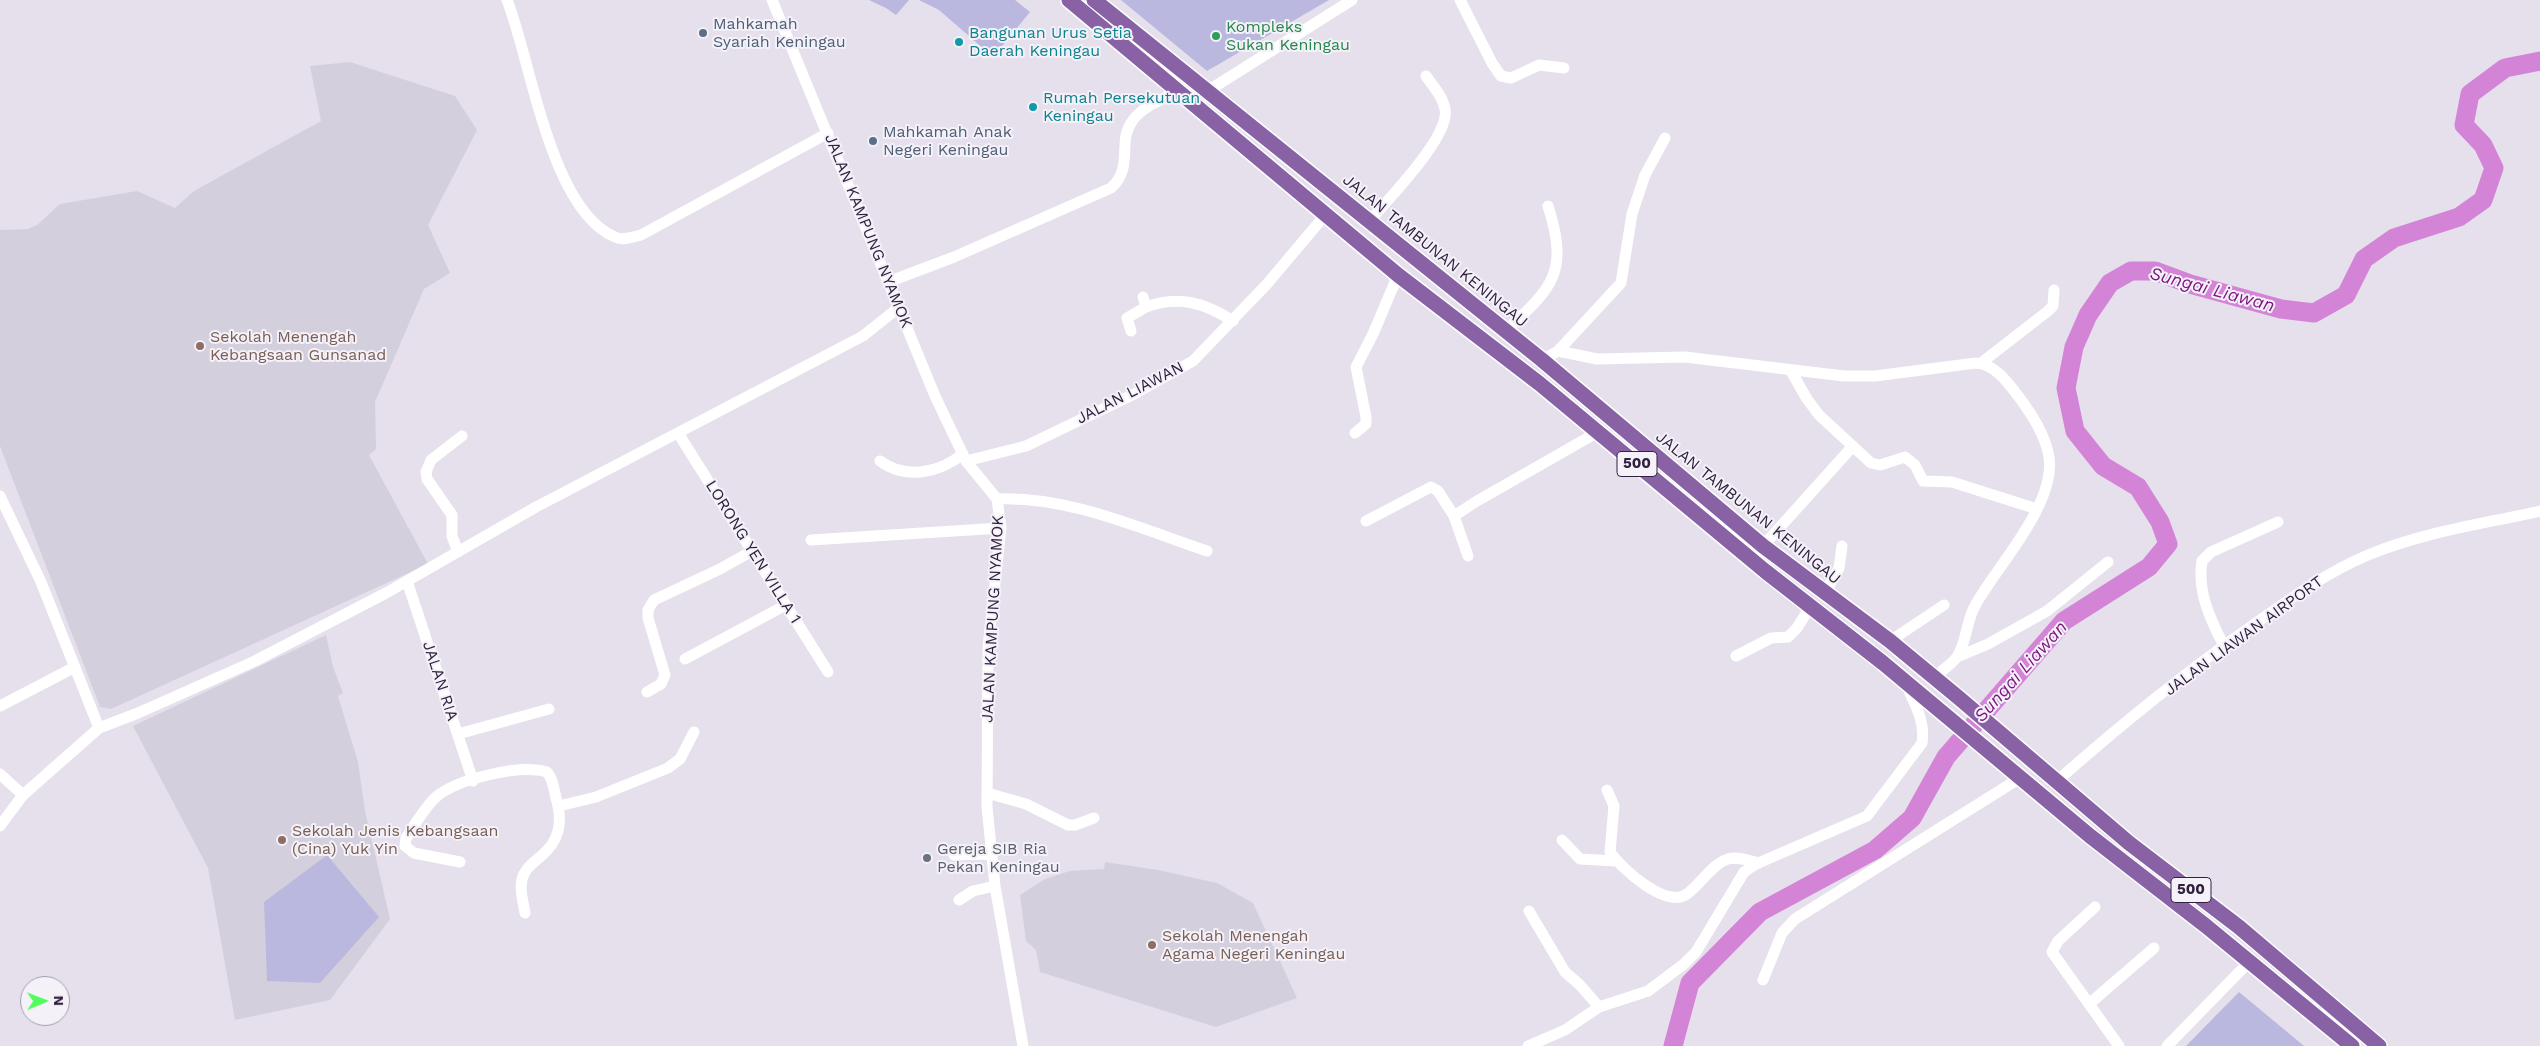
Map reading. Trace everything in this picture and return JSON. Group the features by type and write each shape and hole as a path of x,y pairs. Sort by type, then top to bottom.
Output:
{"main road":[{"name":"500","path":"1070,0 1398,274 1498,350 2348,1045"},
{"name":"JALAN TAMBUNAN KENINGAU","path":"1094,0 1206,92 1317,178 1369,222 1542,360 1762,546 1890,641 2003,733 2129,843 2239,927 2379,1046"},
{"path":"1828,596 1853,625 1882,650 1888,668"}],"street":[{"path":"507,0 544,124 565,182 582,210 603,231 616,238 641,235 828,133"},
{"name":"JALAN KAMPUNG NYAMOK","path":"772,0 935,396 964,457 997,499 1001,528 988,647 987,793 991,854 1023,1046"},
{"path":"1206,92 1352,0"},
{"path":"1460,0 1492,63 1501,76 1512,78 1539,66 1564,68"},
{"path":"1369,222 1432,147 1442,132 1446,121 1445,109 1426,76"},
{"path":"888,282 954,257 1111,188 1123,174 1126,142 1131,122 1140,113 1180,90"},
{"path":"1542,360 1558,351 1621,282 1632,214 1645,175 1665,138"},
{"path":"1505,331 1545,294 1551,283 1558,246 1548,206"},
{"name":"JALAN LIAWAN","path":"964,457 1026,446 1176,372 1205,350 1233,321 1326,214"},
{"path":"1355,433 1366,424 1356,367 1374,334 1398,274"},
{"path":"1558,351 1597,359 1685,358 1791,371 1863,377 1981,363 2048,311 2053,306 2054,290"},
{"path":"1131,331 1127,318 1145,302 1186,301 1212,308 1233,321"},
{"path":"0,826 24,795 99,728 138,713 254,661 407,581 536,507 863,336 898,308"},
{"path":"1957,657 1975,605 2037,509 2045,490 2050,459 2042,435 2010,385 1999,374 1981,363"},
{"path":"1791,371 1819,416 1876,465 1905,457 1915,465 1923,481 1952,482 2037,509"},
{"path":"1454,516 1477,500 1598,432"},
{"name":"LORONG YEN VILLA 1","path":"678,433 828,672"},
{"path":"458,552 452,536 452,515 427,479 426,472 431,460 462,436"},
{"path":"1762,546 1852,446"},
{"path":"880,461 891,469 906,472 937,470 964,457"},
{"path":"1366,521 1432,487 1438,491 1454,516 1468,556"},
{"path":"0,496 41,582 99,728"},
{"path":"997,499 1032,499 1069,506 1207,551"},
{"name":"JALAN LIAWAN AIRPORT","path":"2057,781 2108,736 2224,646 2296,594 2369,555 2422,538 2540,510"},
{"path":"2224,646 2206,604 2200,572 2202,561 2211,552 2278,522"},
{"path":"811,540 1001,528"},
{"path":"1828,596 1840,568 1842,546"},
{"path":"647,692 661,684 666,675 648,618 648,610 654,600 720,569 752,550"},
{"path":"1934,677 1957,657 1988,644 2047,611 2108,562"},
{"name":"JALAN RIA","path":"407,581 473,781"},
{"path":"685,659 786,605"},
{"path":"1890,641 1944,605"},
{"path":"1736,656 1771,638 1788,637 1797,628 1810,607"},
{"path":"0,706 75,667"},
{"path":"1528,1046 1565,1030 1599,1007 1648,992 1684,964 1696,952 1739,879 1759,863 1867,816 1922,743 1921,720 1905,682"},
{"path":"458,734 549,709"},
{"path":"559,806 596,796 668,768 680,759 694,732"},
{"path":"460,862 414,853 407,848 404,842 434,799 452,787 512,771 544,772 550,776 559,806 560,824 556,840 549,850 527,868 523,875 522,891 525,912"},
{"path":"0,774 24,795"},
{"path":"1763,980 1782,933 1795,919 2020,778"},
{"path":"1607,790 1614,806 1610,852 1616,861 1660,895 1676,898 1686,895 1716,867 1728,859 1742,859 1759,863"},
{"path":"987,793 1026,804 1068,825 1076,825 1094,818"},
{"path":"1562,840 1580,859 1616,861"},
{"path":"954,855 991,854"},
{"path":"959,900 973,892 996,886"},
{"path":"2096,907 2058,941 2052,952 2119,1046"},
{"path":"1529,911 1565,972 1580,985 1599,1007"},
{"path":"2089,1004 2154,948"},
{"path":"2167,1046 2248,962"}],"shaded area":[{"path":"869,0 909,0 896,15"},
{"path":"919,0 1015,0 1030,12 993,57 939,10"},
{"name":"Kompleks Sukan Keningau","path":"1121,0 1329,0 1207,71"},
{"name":"Sekolah Menengah Kebangsaan Gunsanad","path":"350,62 455,96 477,130 428,225 450,273 424,289 375,402 376,449 369,455 428,564 111,709 100,707 0,446 0,230 28,229 37,225 60,204 137,191 175,208 194,191 321,121 310,66"},
{"name":"Sekolah Jenis Kebangsaan (Cina) Yuk Yin","path":"326,635 333,667 343,693 338,696 358,762 365,811 390,919 330,1000 235,1020 208,868 133,726"},
{"path":"327,855 379,917 320,983 267,981 264,902"},
{"name":"Sekolah Menengah Agama Negeri Keningau","path":"1105,862 1158,870 1217,883 1253,903 1297,998 1216,1027 1040,972 1036,950 1026,941 1020,895 1045,879 1070,871 1104,869"},
{"path":"2239,992 2304,1046 2186,1046"}],"waterway":[{"name":"Sungai Liawan","path":"1673,1046 1690,983 1760,912 1875,850 1912,818 1946,757 2064,621 2149,567 2168,544 2160,522 2138,487 2103,466 2075,431 2066,388 2074,347 2088,315 2110,283 2131,271 2155,271 2190,284 2281,309 2314,313 2346,295 2364,259 2394,238 2459,217 2483,200 2494,168 2483,145 2464,125 2470,94 2505,68 2540,61"}],"place":[{"name":"Mahkamah Syariah Keningau","path":"703,33"},
{"name":"Kompleks Sukan Keningau","path":"1216,36"},
{"name":"Bangunan Urus Setia Daerah Keningau","path":"959,42"},
{"name":"Rumah Persekutuan Keningau","path":"1033,107"},
{"name":"Mahkamah Anak Negeri Keningau","path":"873,141"},
{"name":"Sekolah Menengah Kebangsaan Gunsanad","path":"200,346"},
{"name":"Sekolah Jenis Kebangsaan (Cina) Yuk Yin","path":"282,840"},
{"name":"Gereja SIB Ria Pekan Keningau","path":"927,858"},
{"name":"Sekolah Menengah Agama Negeri Keningau","path":"1152,945"}]}
